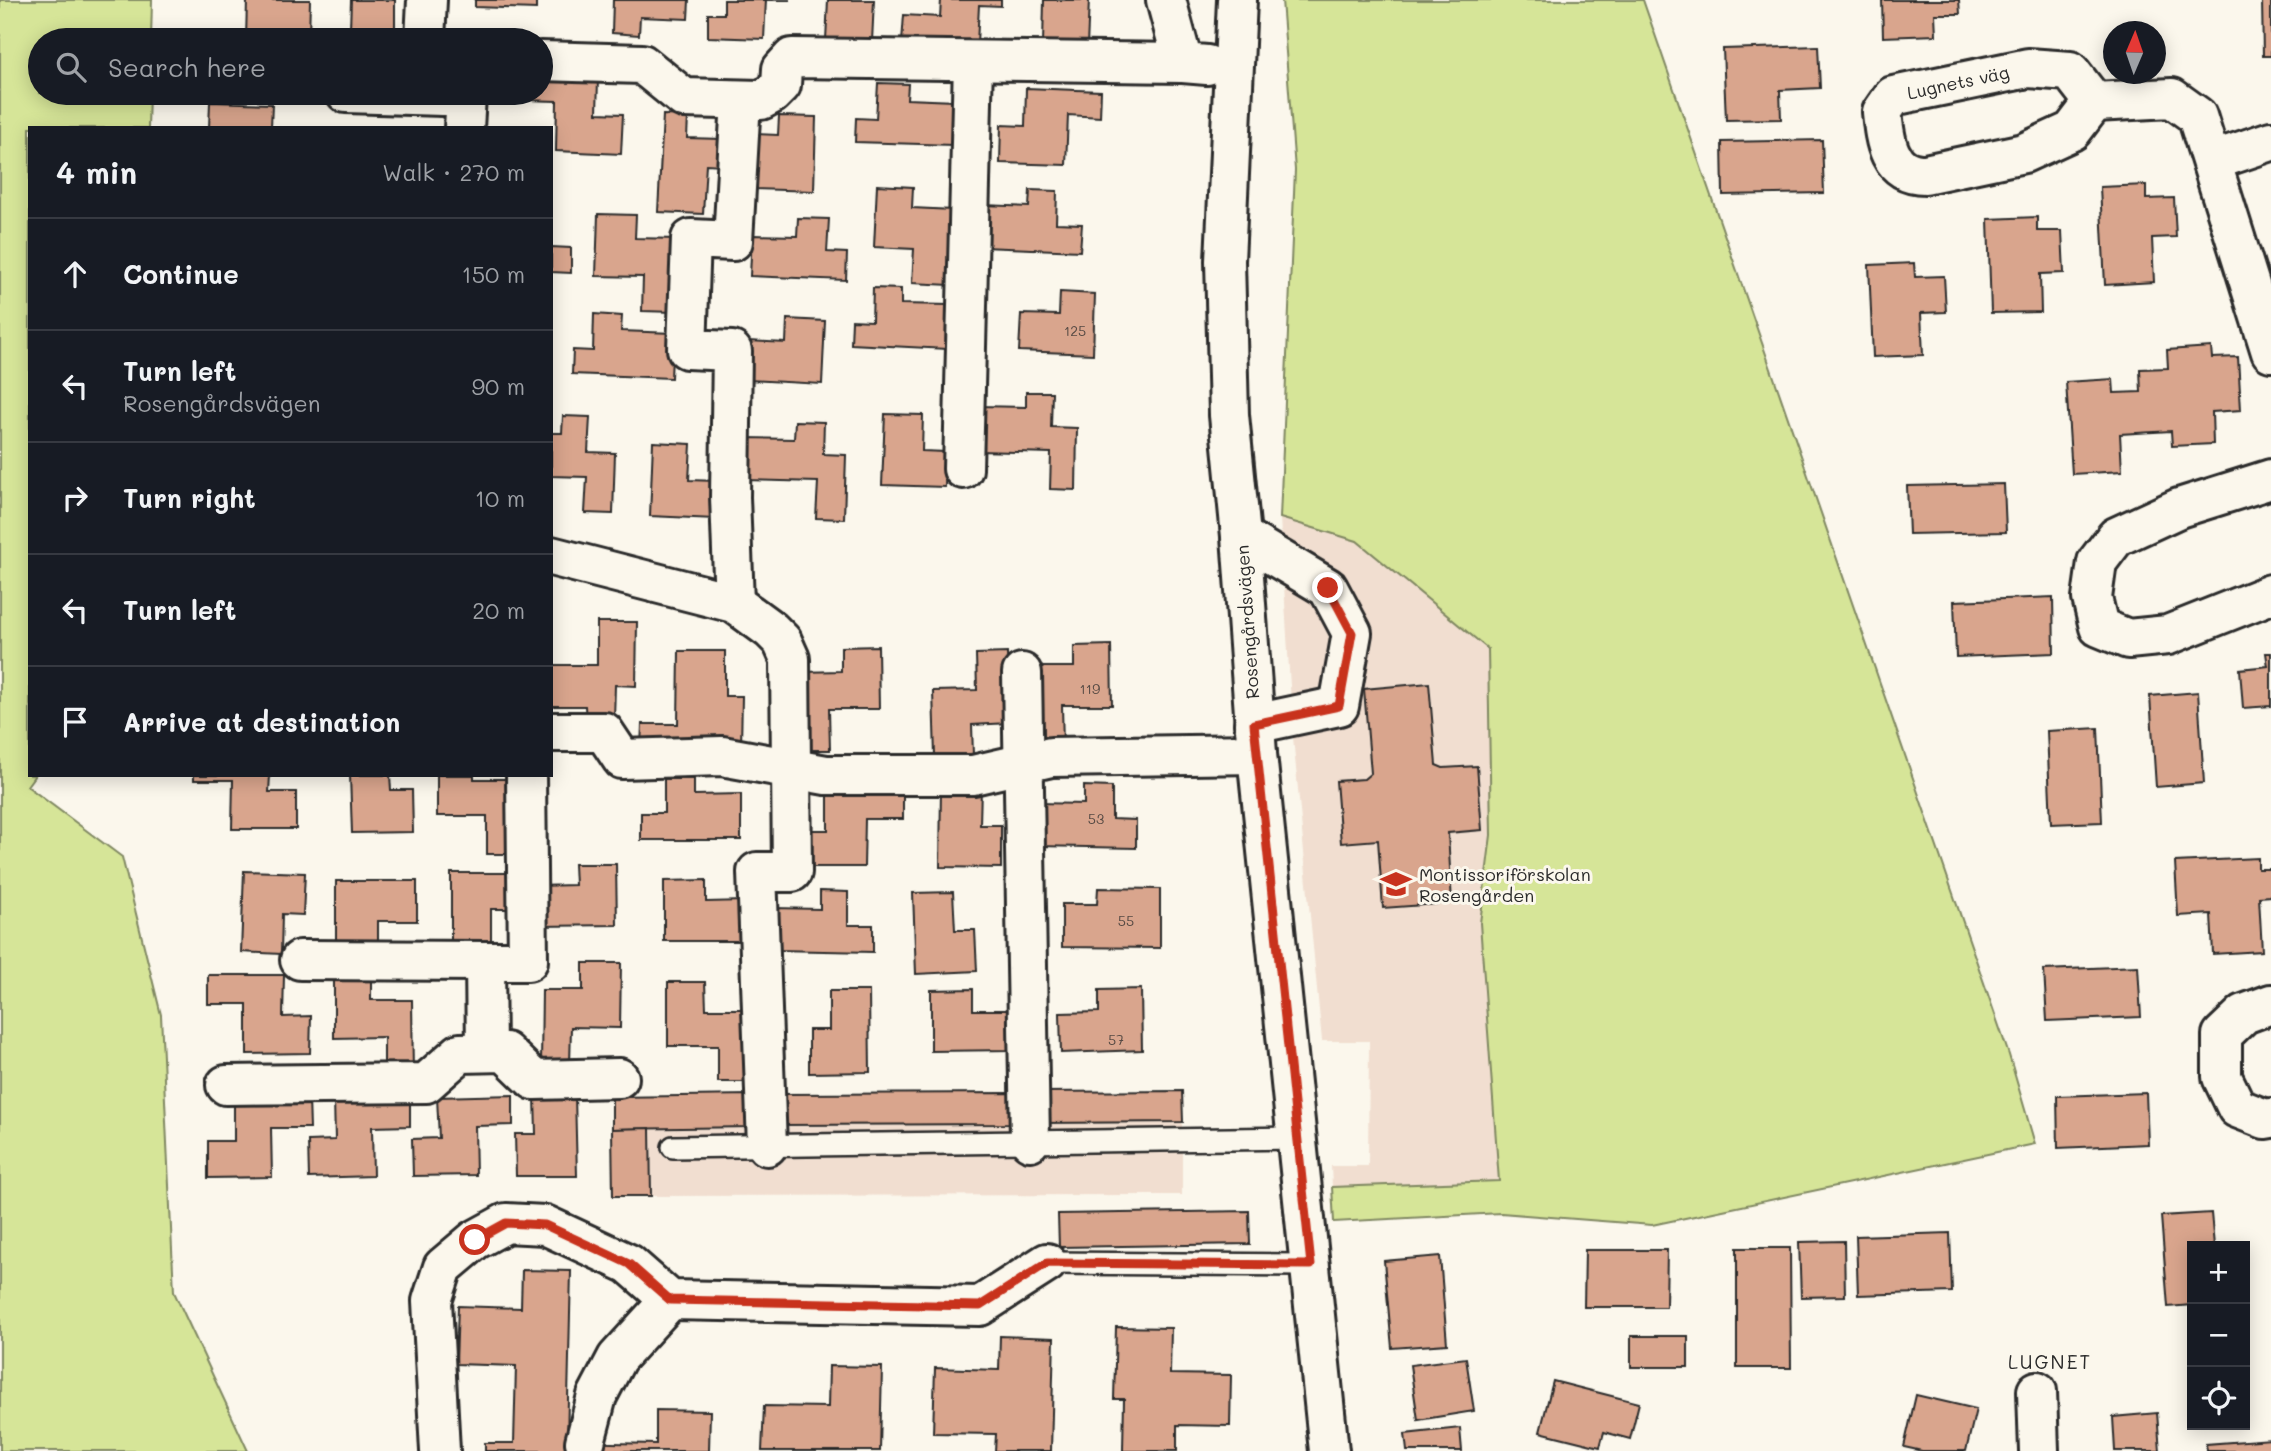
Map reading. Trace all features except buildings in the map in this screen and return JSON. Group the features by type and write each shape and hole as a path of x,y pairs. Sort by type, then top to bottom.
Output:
{"street":[{"path":"426,28 427,0"},
{"path":"1166,0 1183,63"},
{"name":"Rosengårdsvägen","path":"1237,0 1225,261 1229,415 1241,536 1255,739 1329,1451"},
{"path":"553,61 642,64 684,98 741,100 761,100 772,94 781,85 782,69 792,58 1183,63 1234,67"},
{"path":"962,469 973,61"},
{"name":"Lugnets väg","path":"2028,68 2070,71 2094,102 2072,131 2024,153 1925,174 1912,174 1893,158 1886,143 1882,112 1893,96 2028,68"},
{"path":"2094,102 2172,97 2197,116 2212,161 2259,272 2271,352"},
{"path":"734,603 730,497 732,351 687,349 691,239 733,241 741,100"},
{"path":"464,126 465,105"},
{"path":"2212,161 2271,141"},
{"path":"2271,479 2179,508 2116,537 2097,562 2092,598 2099,627 2128,639 2168,635 2271,594"},
{"path":"553,732 604,732 622,759 722,756 826,775 973,775 1051,757 1255,739 1339,706 1352,633 1328,588 1241,536"},
{"path":"553,557 734,603 776,635 782,641 790,659 792,873 757,872 767,1146"},
{"path":"1022,673 1030,1142"},
{"path":"300,960 528,961 526,777"},
{"path":"485,961 486,1051"},
{"path":"2271,1004 2244,1014 2222,1035 2222,1077 2236,1108 2264,1119 2271,1118"},
{"path":"226,1085 426,1083 460,1053 486,1051 505,1052 534,1080 620,1078"},
{"path":"440,1451 432,1301 443,1267 475,1240 506,1223 545,1225 629,1264 670,1300 980,1306 1047,1263"},
{"path":"585,1443 597,1396 617,1358 670,1300"},
{"path":"2037,1391 2039,1451"}],"lane":[{"path":"673,1147 1297,1138"},
{"path":"1047,1263 1311,1265"}],"shaded area":[{"name":"Montissoriförskolan Rosengården","path":"1280,518 1357,541 1488,649 1491,835 1480,923 1499,1181 1332,1187 1331,1166 1368,1166 1369,1041 1322,1041 1293,737"},
{"path":"1182,1091 1182,1195 613,1196 612,1097"}],"green space":[{"path":"0,0 152,0 151,28 28,28 28,105 149,105 148,126 28,126 28,777 34,777 27,786 122,857 161,1015 174,1292 248,1451 0,1451"},
{"path":"1282,0 1643,0 2009,1055 2035,1144 1652,1225 1501,1213 1334,1222 1332,1187 1499,1181 1480,923 1491,835 1488,649 1357,541 1280,518 1295,170"}],"place":[{"name":"Montissoriförskolan Rosengården","path":"1396,884"}],"district":[{"name":"LUGNET","path":"2050,1361"}],"route":[{"path":"475,1240 506,1223 545,1225 629,1264 670,1300 980,1306 1047,1263 1311,1265 1254,724 1339,706 1352,633 1328,588"}]}
